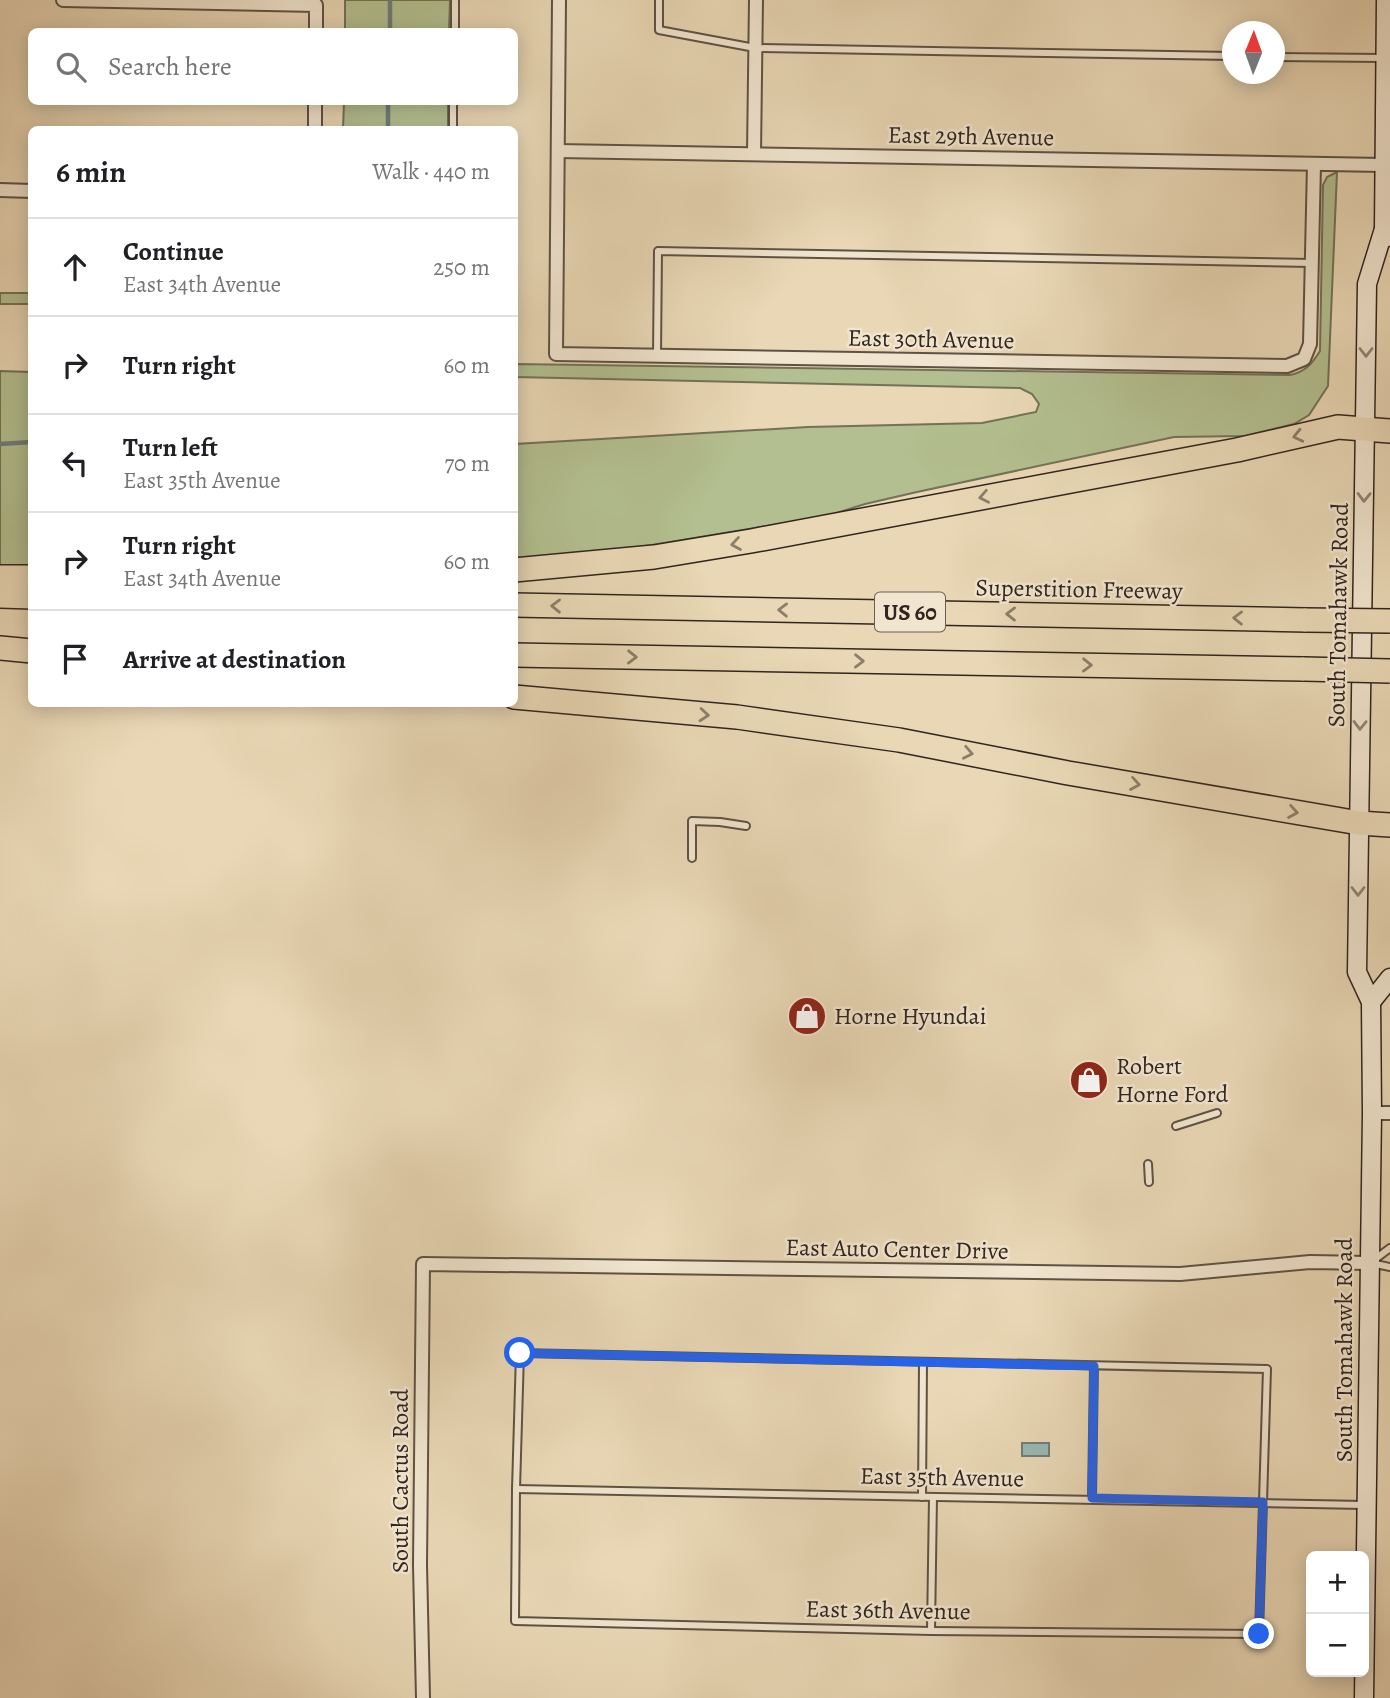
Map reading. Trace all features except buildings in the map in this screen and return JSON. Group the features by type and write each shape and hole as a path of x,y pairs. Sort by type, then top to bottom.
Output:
{"highway":[{"path":"518,570 654,557 751,541 1237,450 1338,426 1390,431"},
{"path":"0,577 28,577"},
{"path":"0,596 28,597"},
{"name":"Superstition Freeway","path":"518,605 1390,621"},
{"path":"0,647 28,649"},
{"name":"US 60","path":"518,655 1390,671"},
{"path":"518,698 737,718 901,740 1068,773 1359,823 1390,825"}],"main road":[{"name":"South Tomahawk Road","path":"1364,1698 1369,1263 1381,1113 1371,1002 1357,972 1367,284 1384,229 1386,0"},
{"name":"South Tomahawk Road","path":"1384,229 1390,247"},
{"path":"1371,1002 1390,978"}],"street":[{"path":"62,0 316,5 316,28"},
{"path":"558,151 559,0"},
{"path":"754,153 755,0"},
{"path":"315,105 315,126"},
{"name":"East 29th Avenue","path":"558,151 1314,163 1385,153"},
{"name":"East 30th Avenue","path":"558,151 556,354 1287,366 1304,359 1310,344 1312,263"},
{"path":"1312,263 1314,163"},
{"path":"0,190 28,191"},
{"name":"East Auto Center Drive","path":"423,1264 1180,1274 1297,1263 1369,1263"},
{"name":"South Cactus Road","path":"423,1264 420,1565 423,1698"}],"lane":[{"path":"455,0 455,28"},
{"path":"659,0 659,30 755,48 1222,56"},
{"path":"1285,57 1385,58"},
{"path":"453,105 453,126"},
{"path":"657,355 658,251 1312,263"},
{"path":"692,858 692,821 746,826"},
{"path":"1175,1126 1217,1113"},
{"path":"1148,1164 1149,1182"},
{"path":"1369,1263 1390,1248"},
{"path":"1369,1263 1390,1268"},
{"path":"516,1489 520,1353 1267,1369 1263,1502"},
{"path":"922,1497 923,1363"},
{"path":"1092,1498 1094,1366"},
{"name":"East 35th Avenue","path":"516,1489 1368,1505"},
{"name":"East 36th Avenue","path":"516,1489 515,1621 931,1631 1259,1634 1263,1502"},
{"path":"931,1631 933,1497"}],"green space":[{"path":"345,0 450,0 449,28 345,28"},
{"path":"344,105 448,105 448,126 343,126"},
{"path":"1337,172 1328,386 1309,415 1294,424 1245,436 1174,437 917,492 827,516 646,546 518,560 518,444 808,427 982,423 1036,412 1039,404 1032,394 1020,388 518,377 518,364 1290,375 1308,367 1320,351 1323,185 1327,177"},
{"path":"0,293 28,293 28,304 0,304"},
{"path":"0,371 28,372 28,567 0,568"}],"water":[{"path":"1022,1443 1049,1443 1049,1456 1022,1456"}],"waterway":[{"path":"390,0 390,28"},
{"path":"388,105 388,126"},
{"path":"0,444 28,442"}],"place":[{"name":"Horne Hyundai","path":"807,1016"},
{"name":"Robert Horne Ford","path":"1089,1080"}],"route":[{"path":"520,1353 1094,1366 1092,1498 1263,1502 1259,1634"}]}
